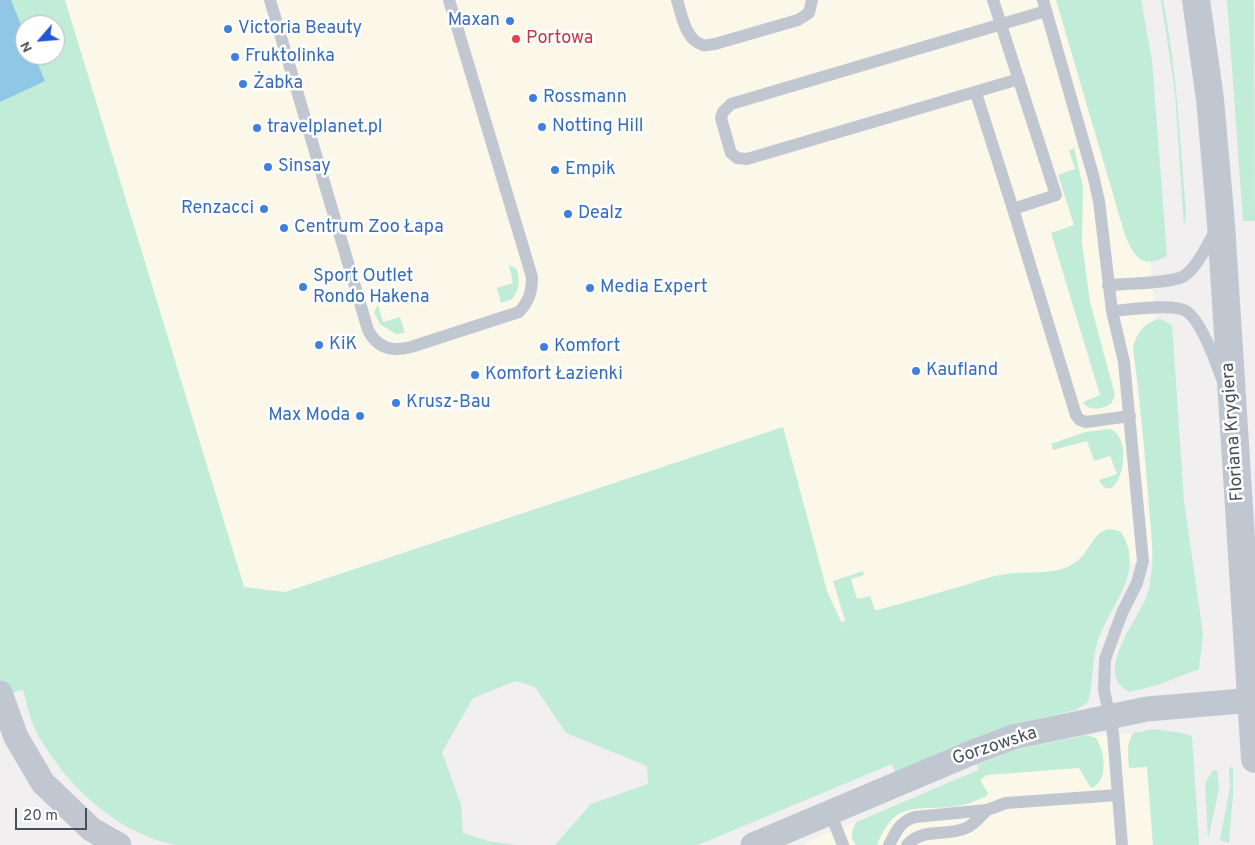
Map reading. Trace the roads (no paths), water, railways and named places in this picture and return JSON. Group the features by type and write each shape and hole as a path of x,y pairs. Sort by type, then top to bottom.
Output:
{"street":[{"name":"Floriana Krygiera","path":"1196,0 1210,99 1221,224 1253,701 1255,759"},
{"name":"Floriana Krygiera","path":"1213,0 1227,134 1221,224"},
{"path":"0,693 16,737 43,783 91,829 119,845"},
{"name":"Gorzowska","path":"753,845 971,753 1013,738 1147,709 1253,701"}],"lane":[{"path":"270,0 368,330 378,343 384,347 398,349 411,347 519,312 529,298 532,289 532,277 448,0"},
{"path":"677,0 686,30 695,40 703,45 715,44 798,20 809,13 812,0"},
{"path":"993,0 1056,195 1013,209"},
{"path":"1019,79 747,159 737,158 731,153 721,118 723,112 731,104 1001,24 1044,5 1099,201 1108,285 1124,362 1130,416 1143,561 1137,583 1122,613 1105,658 1104,690 1113,733 1122,845"},
{"path":"976,93 1076,415 1080,420 1086,422 1130,416"},
{"path":"1108,285 1162,281 1184,277 1194,266 1221,224"},
{"path":"1112,311 1165,307 1186,311 1199,327 1211,350 1232,406"},
{"path":"889,845 898,827 915,816 987,810 1006,803 1118,795"},
{"path":"907,845 917,836 967,828 987,810"},
{"path":"830,812 843,845"}],"water":[{"path":"0,0 11,0 17,15 15,15 15,65 38,65 45,81 0,102"}],"place":[{"name":"Maxan","path":"510,21"},
{"name":"Victoria Beauty","path":"228,29"},
{"name":"Portowa","path":"516,39"},
{"name":"Fruktolinka","path":"235,57"},
{"name":"Żabka","path":"243,84"},
{"name":"Rossmann","path":"533,98"},
{"name":"Notting Hill","path":"542,127"},
{"name":"travelplanet.pl","path":"257,128"},
{"name":"Sinsay","path":"268,167"},
{"name":"Empik","path":"555,170"},
{"name":"Renzacci","path":"264,209"},
{"name":"Dealz","path":"568,214"},
{"name":"Centrum Zoo Łapa","path":"284,228"},
{"name":"Sport Outlet Rondo Hakena","path":"303,287"},
{"name":"Media Expert","path":"590,288"},
{"name":"KiK","path":"319,345"},
{"name":"Komfort","path":"544,347"},
{"name":"Kaufland","path":"916,371"},
{"name":"Komfort Łazienki","path":"475,375"},
{"name":"Krusz-Bau","path":"396,403"},
{"name":"Max Moda","path":"360,416"}]}
